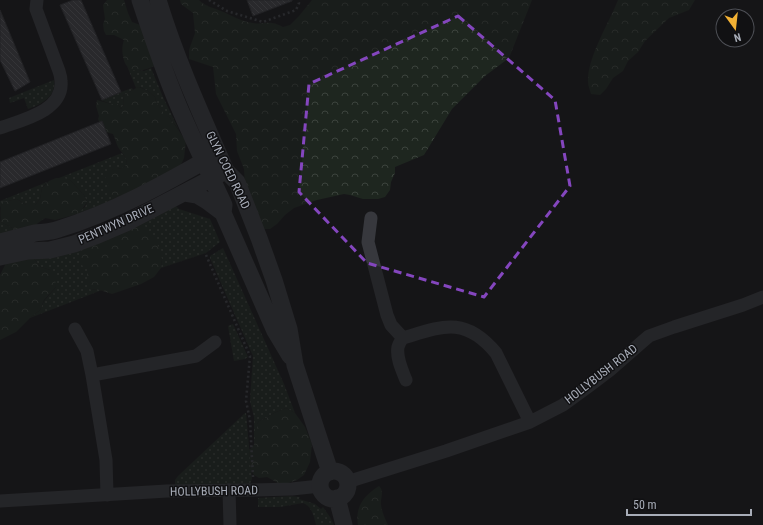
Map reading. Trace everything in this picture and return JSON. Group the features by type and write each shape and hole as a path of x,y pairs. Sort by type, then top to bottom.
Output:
{"street":[{"path":"0,128 40,113 48,108 58,97 62,81 36,9 37,0"},
{"name":"GLYN COED ROAD","path":"140,0 158,53 180,108 211,157 219,174 224,205 223,214"},
{"name":"GLYN COED ROAD","path":"158,0 185,76 211,157"},
{"name":"PENTWYN DRIVE","path":"0,242 57,230 103,213 166,183 211,157"},
{"name":"GLYN COED ROAD","path":"219,174 237,182 262,245 289,329 295,366 330,472"},
{"name":"PENTWYN DRIVE","path":"0,257 28,251 50,250 74,244 98,235 126,223 219,174"},
{"name":"GLYN COED ROAD","path":"185,193 197,195 223,214 275,331 295,366"},
{"path":"371,218 368,242 387,315 391,325 403,338"},
{"name":"HOLLYBUSH ROAD","path":"347,482 446,451 530,422 563,405 610,370 650,336 763,297"},
{"path":"406,380 398,356 398,346 403,338 441,327 456,327 469,330 488,343 496,353 530,422"},
{"path":"75,329 87,351 92,375 106,460 107,494"},
{"path":"92,375 196,356 214,342"},
{"path":"330,472 339,472 343,474 347,482 346,490 341,497 328,497 321,491 320,481 330,472"},
{"name":"HOLLYBUSH ROAD","path":"0,501 167,491 292,489 320,486"},
{"path":"229,490 230,525"},
{"path":"337,498 344,525"}],"path":[{"path":"209,0 227,11 263,22 296,10 299,3 298,0"},
{"path":"206,255 250,356 246,402 250,420 254,490"}],"highlighted area":[{"path":"458,16 555,100 570,186 484,297 367,263 299,192 309,84"}],"green space":[{"path":"107,0 124,0 132,22 146,27 156,65 141,71 136,71 128,67 123,54 124,40 114,35 106,35 104,31 103,24 105,19 103,5"},
{"path":"180,0 199,0 206,5 245,21 274,23 283,27 290,25 312,0 532,0 509,58 485,76 452,109 424,155 395,167 395,173 391,182 390,190 385,197 378,199 363,199 344,194 317,200 294,208 277,224 270,229 265,229 260,227 245,186 244,169 237,151 236,134 216,94 213,67 189,59 189,50 195,33 193,13 181,4"},
{"path":"618,0 695,0 689,10 669,18 645,41 638,52 628,61 623,71 613,78 600,95 591,94 588,82 591,62"},
{"path":"127,66 129,68 144,71 151,68 179,130 170,118 164,114 156,102 155,97 140,87 136,88"},
{"path":"54,80 51,95 38,105 28,109 24,98 10,103 9,98"},
{"path":"139,87 148,91 155,97 156,102 164,113 170,118 186,141 184,158 180,167 126,196 116,197 109,193 109,186 105,178 110,170 122,168 127,164 113,134 105,132 102,129 98,119 99,116 96,106 97,100 111,104 118,104 121,109 124,104 123,96"},
{"path":"132,88 133,90 123,96 124,104 121,109 118,104 111,104 100,100"},
{"path":"122,153 126,158 127,164 121,168 112,169 122,196 74,215 85,207 87,202 84,195 70,180 59,178"},
{"path":"56,178 70,180 84,195 87,202 81,211 74,215 55,220 45,218 30,231 20,232 1,222 0,212 2,202 17,199 26,205 35,205 40,199 42,188 49,181"},
{"path":"47,182 42,188 40,199 35,205 26,205 17,199 3,202 0,208 0,201"},
{"path":"175,205 179,209 210,219 220,242 206,253 161,268 162,259 137,223"},
{"path":"0,219 1,222 20,232 0,237"},
{"path":"137,223 146,227 162,252 161,268 154,277 141,284 112,294 97,289 91,290 87,284 87,269 83,267 79,257 85,245"},
{"path":"85,245 87,273 91,290 102,290 30,318 40,310 44,301 56,287 50,270 41,267 34,259"},
{"path":"223,248 284,384 295,413 286,408 259,421 257,424 257,440 254,447 254,417 250,401 253,356 210,258 210,256"},
{"path":"9,259 34,259 41,267 50,270 55,277 56,287 44,300 40,310 16,332 0,340 0,275"},
{"path":"233,324 248,357 234,361 228,326"},
{"path":"286,408 295,413 305,427 312,444 310,462 304,475 297,480 285,484 278,483 267,477 259,478 254,475 251,470 249,450 254,444 257,435 257,424 259,421"},
{"path":"245,413 252,479 250,484 175,485 175,480 178,476"},
{"path":"379,486 382,491 381,508 388,525 358,525 357,518 359,507 365,498"},
{"path":"290,496 300,497 299,499 315,504 321,509 323,507 334,525 316,525 311,509 303,503 280,507 258,507 258,498"}],"building":[{"path":"73,0 81,0 121,92 102,100 60,5"},
{"path":"247,0 292,0 292,1 253,16"},
{"path":"0,10 30,82 15,91 0,60"},
{"path":"102,121 111,144 0,188 0,162"}]}
